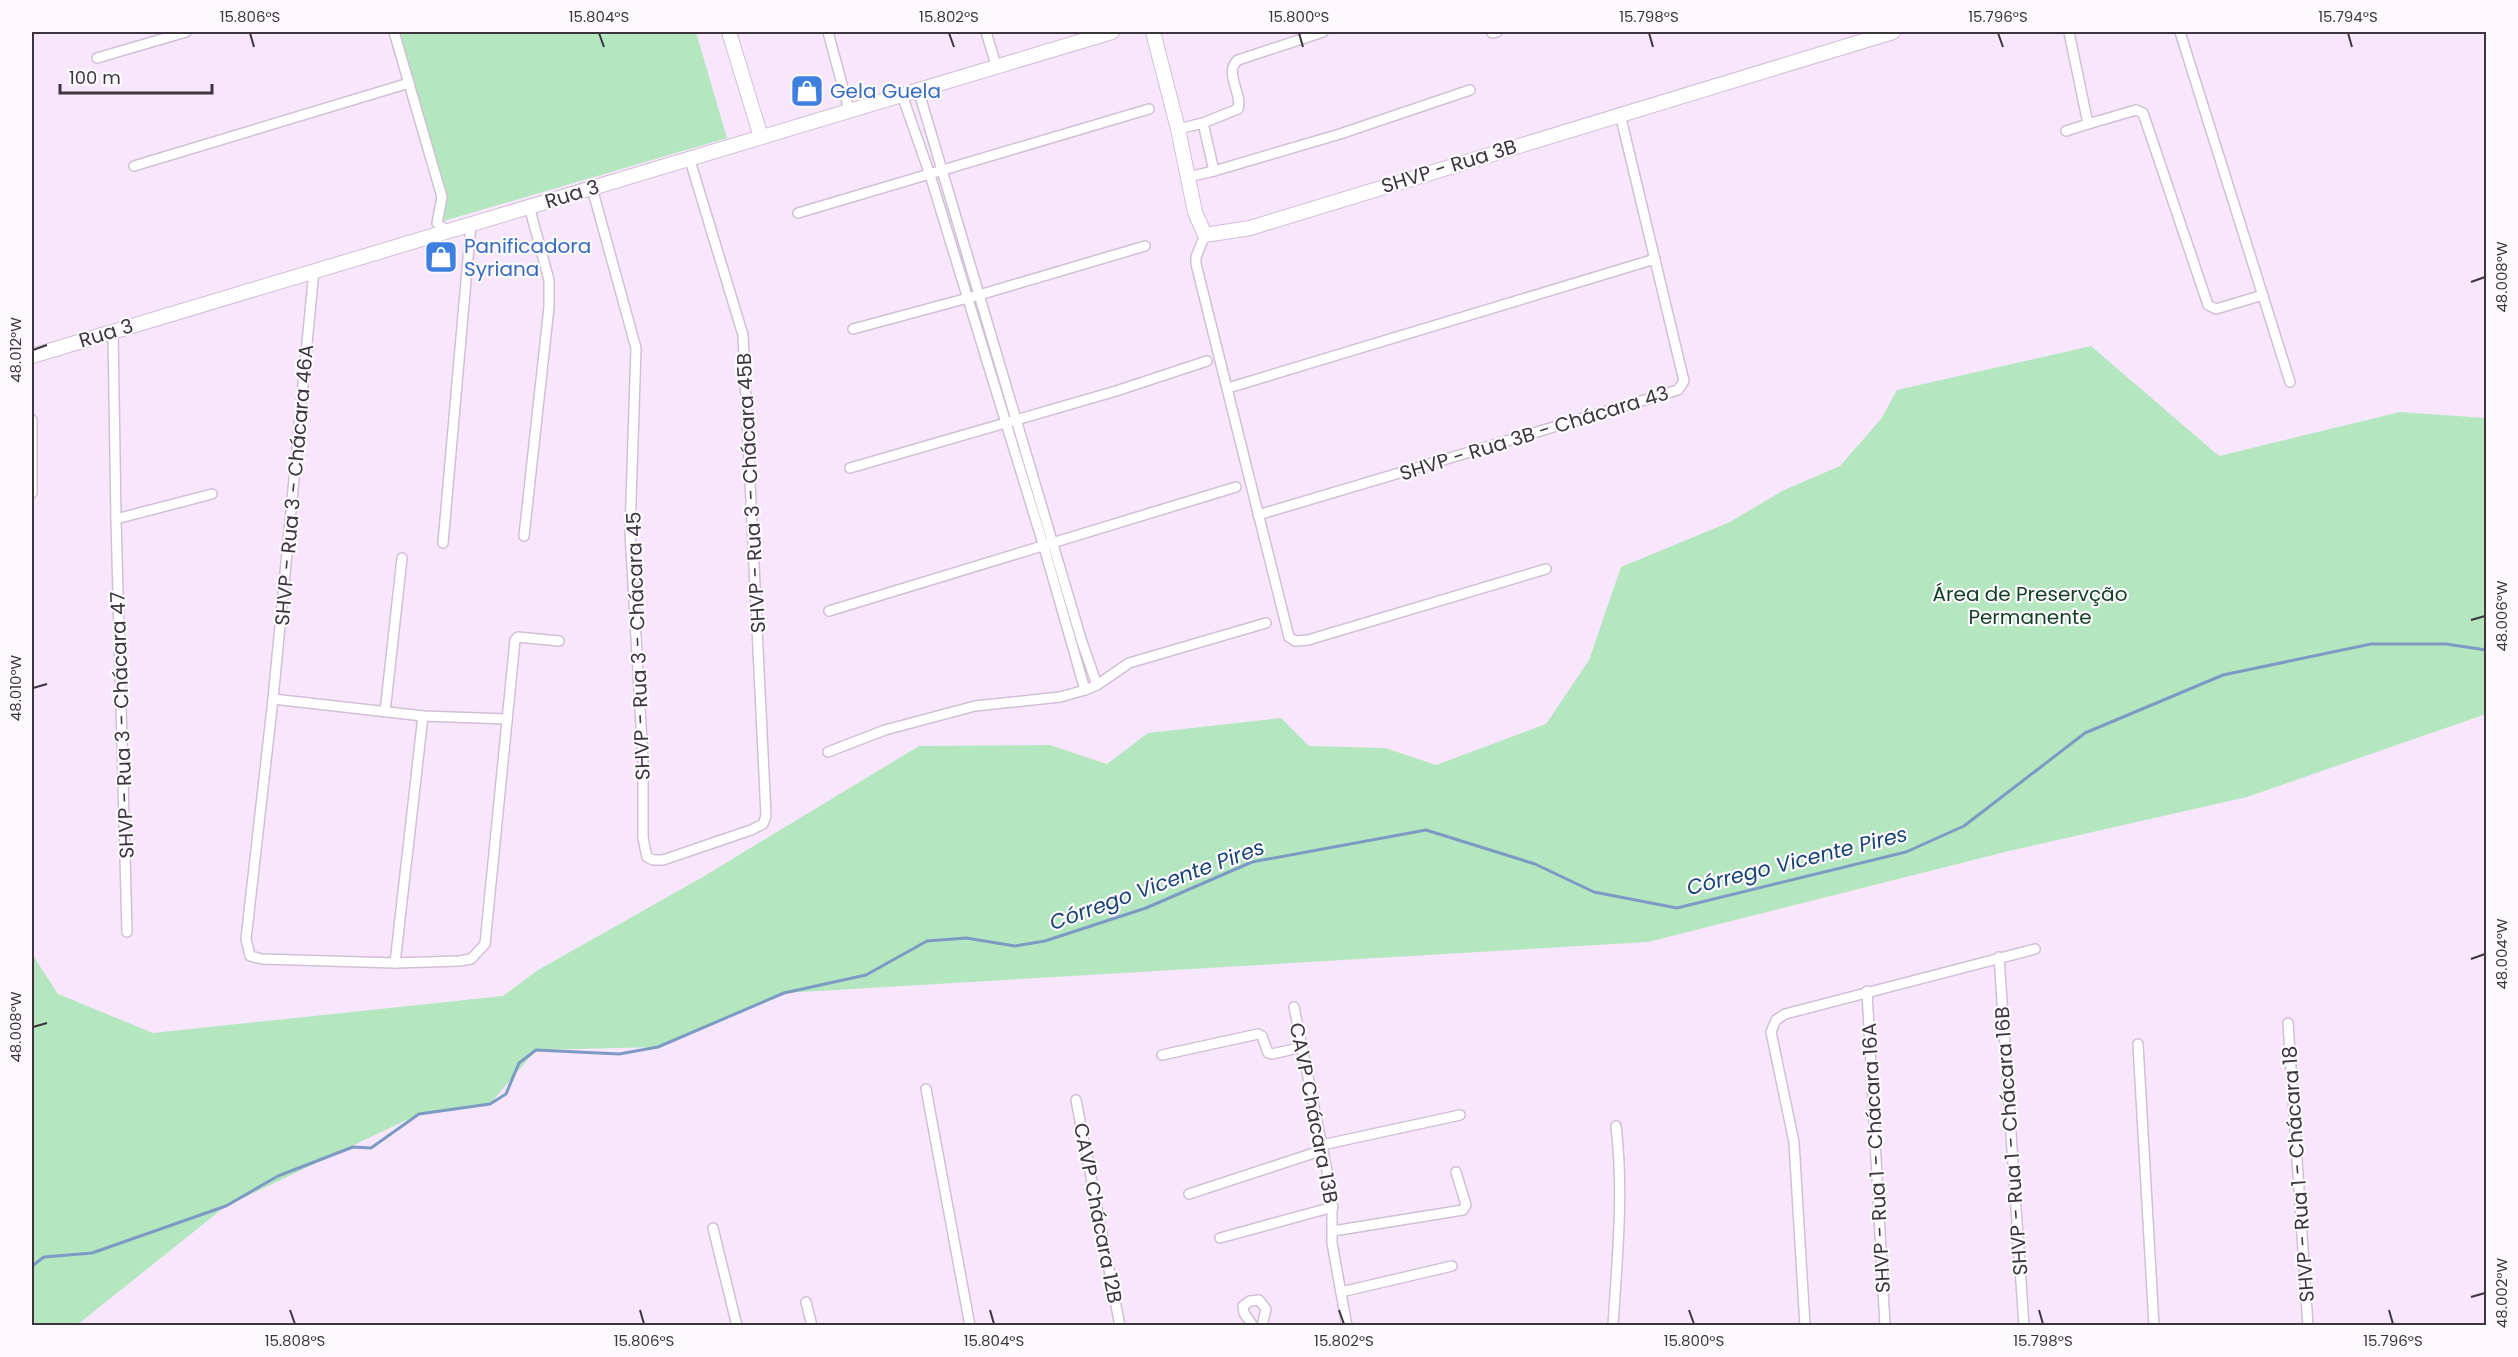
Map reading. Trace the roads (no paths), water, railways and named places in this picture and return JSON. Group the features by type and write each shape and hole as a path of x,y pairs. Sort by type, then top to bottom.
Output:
{"main road":[{"path":"729,32 761,137"},
{"name":"Rua 3","path":"32,356 689,157 1112,32"},
{"path":"1153,32 1178,129 1195,212 1205,235"},
{"name":"SHVP - Rua 3B","path":"1205,235 1250,228 1620,114 1853,37 1893,32"}],"street":[{"path":"97,58 186,32"},
{"path":"394,32 442,197 437,223 447,231"},
{"path":"828,32 849,110"},
{"path":"986,32 996,65"},
{"path":"1178,129 1203,123 1235,111 1239,106 1232,71 1234,63 1323,32"},
{"path":"2069,32 2088,124"},
{"path":"2180,32 2290,382"},
{"path":"134,166 409,83"},
{"path":"918,89 1084,650 1097,685"},
{"path":"1188,177 1340,134 1470,90"},
{"path":"902,95 930,175 1044,546 1085,690"},
{"path":"798,213 1149,109"},
{"path":"2066,131 2136,110 2141,111 2208,305 2216,309 2263,295"},
{"name":"SHVP - Rua 3B - Chácara 43","path":"1258,515 1678,390 1683,386 1684,381 1620,114"},
{"path":"1203,123 1214,171"},
{"path":"918,142 932,138"},
{"name":"SHVP - Rua 3 - Chácara 45B","path":"689,157 742,326 745,351 766,816 763,824 751,830"},
{"name":"SHVP - Rua 3 - Chácara 45","path":"591,188 636,348 630,532 643,760 645,850 647,857 653,860 663,860 751,830"},
{"path":"524,536 549,307 549,280 529,206"},
{"path":"443,543 471,224"},
{"path":"1205,235 1196,257 1196,264 1286,631 1295,641 1308,640 1546,569"},
{"path":"853,329 1145,246"},
{"path":"1228,388 1655,258"},
{"name":"SHVP - Rua 3 - Chácara 46A","path":"314,270 273,699 246,939 250,956 262,959 394,963 471,958 485,944 515,640 518,637 560,641"},
{"name":"SHVP - Rua 3 - Chácara 47","path":"113,331 127,932"},
{"path":"850,468 1207,361"},
{"path":"32,420 32,493"},
{"path":"829,611 1236,487"},
{"path":"116,519 212,494"},
{"path":"385,712 402,558"},
{"path":"828,752 885,730 975,706 1060,697 1085,690 1097,685 1129,663 1266,623"},
{"path":"273,699 423,716 507,719"},
{"path":"394,963 423,716"},
{"path":"1806,1326 1794,1142 1771,1032 1776,1020 1785,1014 1867,991 2035,949"},
{"name":"SHVP - Rua 1 - Chácara 16B","path":"1999,957 2024,1326"},
{"name":"SHVP - Rua 1 - Chácara 16A","path":"1867,991 1885,1326"},
{"name":"CAVP Chácara 13B","path":"1294,1007 1333,1207 1333,1252 1347,1326"},
{"name":"SHVP - Rua 1 - Chácara 18","path":"2288,1023 2308,1326"},
{"path":"1161,1055 1258,1034 1262,1035 1268,1053 1303,1047"},
{"path":"2138,1044 2154,1326"},
{"path":"926,1089 970,1326"},
{"name":"CAVP Chácara 12B","path":"1076,1100 1120,1326"},
{"path":"1189,1194 1323,1148 1460,1115"},
{"path":"1613,1326 1621,1200 1616,1126"},
{"path":"1333,1231 1460,1211 1466,1205 1456,1172"},
{"path":"1220,1238 1333,1207"},
{"path":"713,1228 737,1326"},
{"path":"1341,1292 1452,1266"},
{"path":"1253,1326 1244,1313 1243,1306 1250,1301 1259,1300 1266,1309 1262,1326"},
{"path":"806,1302 812,1326"}],"waterway":[{"name":"Córrego Vicente Pires","path":"32,1266 44,1257 92,1253 226,1206 278,1176 353,1147 371,1148 419,1114 490,1104 506,1094 519,1063 536,1050 619,1054 658,1047 784,993 866,975 927,941 966,938 1015,946 1045,941 1146,908 1252,862 1426,830 1535,864 1594,892 1677,908 1906,852 1964,826 2085,733 2223,675 2371,644 2446,644 2486,650"}],"place":[{"name":"Gela Guela","path":"807,91"},
{"name":"Panificadora Syriana","path":"441,257"}],"park label":[{"name":"Área de Preservção Permanente","path":"2030,606"}]}
